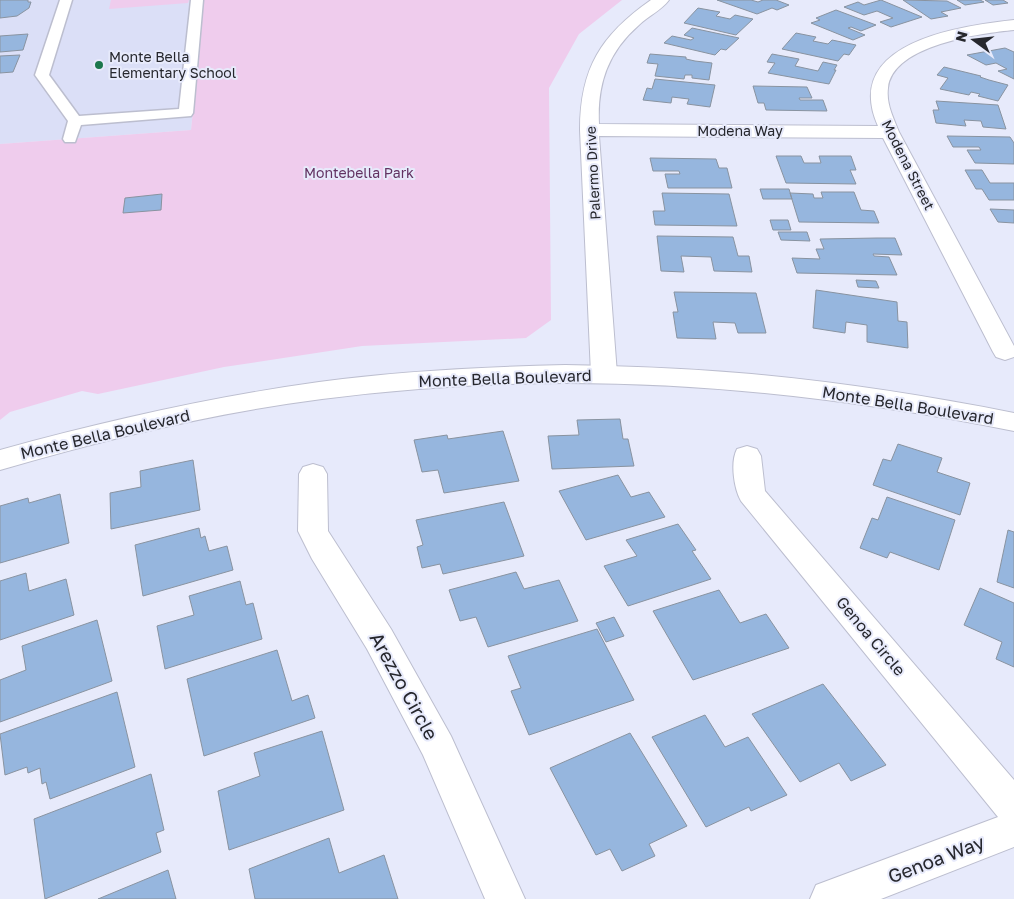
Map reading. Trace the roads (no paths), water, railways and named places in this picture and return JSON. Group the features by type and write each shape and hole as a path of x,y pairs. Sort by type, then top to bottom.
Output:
{"street":[{"name":"Palermo Drive","path":"604,374 590,130 591,95 601,60 619,35 631,23 661,0"},
{"name":"Modena Street","path":"1005,352 890,132 879,106 879,94 881,82 887,71 897,61 917,47 942,37 979,29 1014,25"},
{"name":"Modena Way","path":"590,130 890,132"},
{"name":"Monte Bella Boulevard","path":"0,460 53,445 178,415 295,395 419,381 523,375 604,374 699,378 768,384 893,400 1014,422"},
{"name":"Genoa Circle","path":"747,456 751,494 1014,808"},
{"name":"Arezzo Circle","path":"313,474 313,531 323,551 379,639 438,747 505,899"},
{"name":"Genoa Way","path":"830,899 1014,829"}],"lane":[{"path":"66,0 42,75 75,121"},
{"path":"75,121 186,113 197,0"},
{"path":"70,139 75,121"}],"place":[{"name":"Monte Bella Elementary School","path":"99,65"}],"park label":[{"name":"Montebella Park","path":"359,173"}]}
